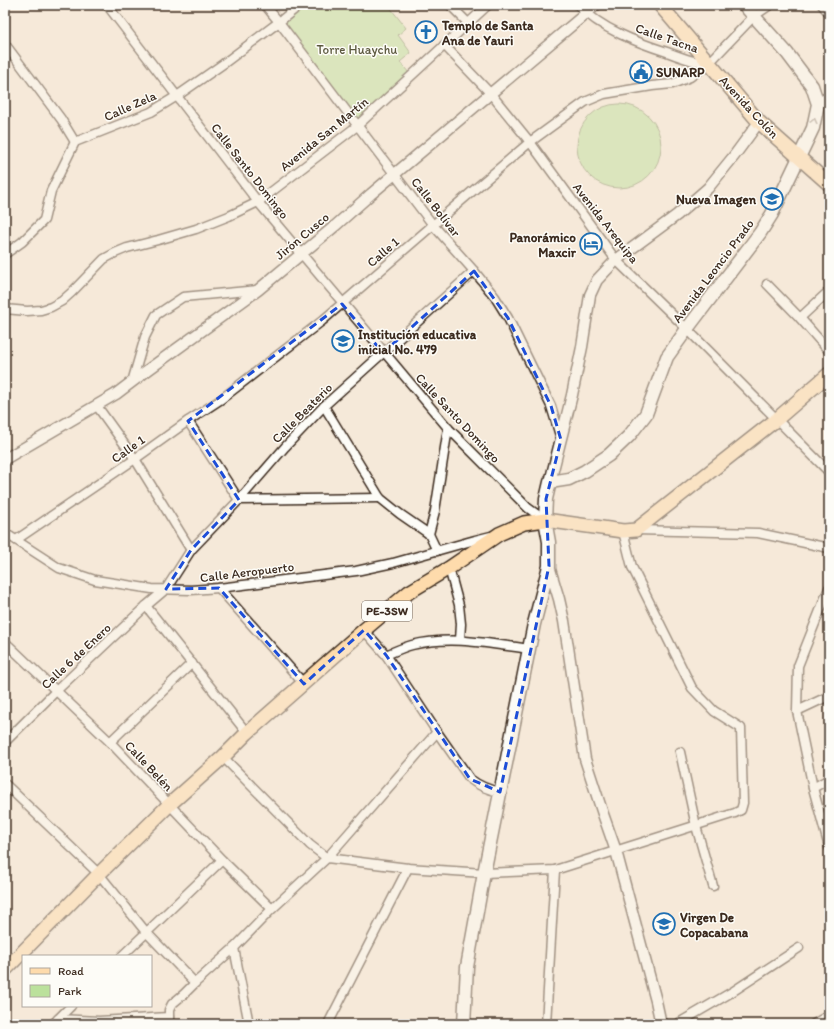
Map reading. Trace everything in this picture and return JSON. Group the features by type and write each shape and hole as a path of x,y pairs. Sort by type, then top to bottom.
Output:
{"main road":[{"name":"Avenida Colón","path":"660,5 759,122 829,184"},
{"path":"744,5 787,54 812,86 818,104"},
{"name":"Avenida Leoncio Prado","path":"550,482 569,479 585,471 608,455 629,436 646,414 667,357 686,329 760,233 772,214 813,128 818,104"},
{"path":"636,530 776,419 829,374"},
{"path":"464,1024 467,967 484,873 534,624 549,566 549,542 545,520 546,499 550,482"},
{"name":"PE-3SW","path":"5,970 98,874 169,805 224,757 247,733 409,592 449,568 499,534 524,524 545,520 623,531 636,530"}],"street":[{"name":"Calle Bolívar","path":"265,5 395,174 432,225 474,271 495,297 508,318 551,406 561,440"},
{"name":"Calle Zela","path":"75,142 151,112 223,64 300,5"},
{"path":"450,5 468,23"},
{"name":"Avenida San Martín","path":"5,310 27,311 41,310 51,307 62,301 72,292 104,259 115,253 127,248 196,228 229,216 258,202 357,126 488,5"},
{"name":"Calle Tacna","path":"578,5 586,13 604,25 624,35 657,49 690,60 709,63"},
{"name":"Jirón Cusco","path":"5,459 116,394 258,290 596,5"},
{"name":"Calle 1","path":"16,540 220,400 322,321 530,142 585,102 604,94 672,84 690,77 709,63 754,16 770,5"},
{"path":"822,5 829,13"},
{"name":"Calle Santo Domingo","path":"112,7 177,96 258,202 342,304 448,428 528,508 545,520"},
{"path":"5,44 61,119 75,142 51,192 44,220 22,242 5,254"},
{"name":"Avenida Arequipa","path":"444,45 491,94 530,142 616,260 829,472"},
{"path":"818,104 829,95"},
{"path":"550,482 578,368 590,295 597,280 616,260 677,215 708,188 759,122"},
{"name":"Calle Beaterio","path":"166,590 191,550 239,500 285,447 324,406 474,271"},
{"path":"767,284 829,351"},
{"path":"132,382 144,337 156,315 183,297 258,290"},
{"path":"800,318 829,291"},
{"path":"96,406 135,459 191,550"},
{"path":"324,406 380,498 429,534 437,551"},
{"path":"188,421 239,500 380,498"},
{"path":"429,534 435,511 448,428"},
{"path":"636,530 758,533 829,548"},
{"path":"224,757 310,845 327,858 408,868 484,873 555,870 696,826 741,810 743,803 741,728 714,711 692,688 632,567 623,531"},
{"name":"Calle Aeropuerto","path":"5,532 59,568 95,580 166,590 219,588 356,571 392,563 499,534"},
{"path":"549,566 564,621 585,759 616,851 661,1024"},
{"path":"449,568 459,605 461,624 460,640"},
{"path":"219,588 304,684"},
{"path":"829,588 798,666 797,711 829,847"},
{"name":"Calle 6 de Enero","path":"5,742 56,691 146,606 166,590"},
{"path":"146,606 247,733"},
{"path":"364,630 386,655 470,780 478,785 500,792"},
{"path":"386,655 412,645 460,640 529,649"},
{"name":"Calle Belén","path":"5,642 110,742 222,860 272,909"},
{"path":"110,742 192,663"},
{"path":"797,711 829,696"},
{"path":"56,1022 169,1020 169,1010 172,1004 234,948 272,909 327,858 437,732"},
{"path":"680,752 696,826 713,886"},
{"path":"814,788 829,779"},
{"path":"5,784 98,874 146,932 195,983"},
{"path":"123,955 222,860"},
{"path":"328,1024 408,868"},
{"path":"546,1024 555,870"},
{"path":"234,948 249,1024"},
{"path":"676,1024 732,992 799,948"},
{"path":"56,1022 70,1007"},
{"path":"814,1024 829,1015"}],"highlighted area":[{"path":"474,271 508,318 551,406 561,440 546,499 549,566 500,792 470,779 386,655 364,630 304,684 219,588 166,589 191,550 239,500 188,421 342,304 383,353"}],"green space":[{"name":"Torre Huaychu","path":"305,5 388,5 406,28 398,35 411,53 400,62 409,73 359,121 283,23"},
{"path":"619,104 627,105 642,111 654,123 660,138 660,154 654,169 642,181 627,187 619,188 611,187 596,181 584,169 578,154 577,146 578,138 584,123 596,111 611,105"}],"place":[{"name":"Templo de Santa Ana de Yauri","path":"426,32"},
{"name":"SUNARP","path":"641,72"},
{"name":"Nueva Imagen","path":"772,199"},
{"name":"Panorámico Maxcir","path":"591,244"},
{"name":"Institución educativa inicial No. 479","path":"343,341"},
{"name":"Virgen De Copacabana","path":"664,924"}]}
